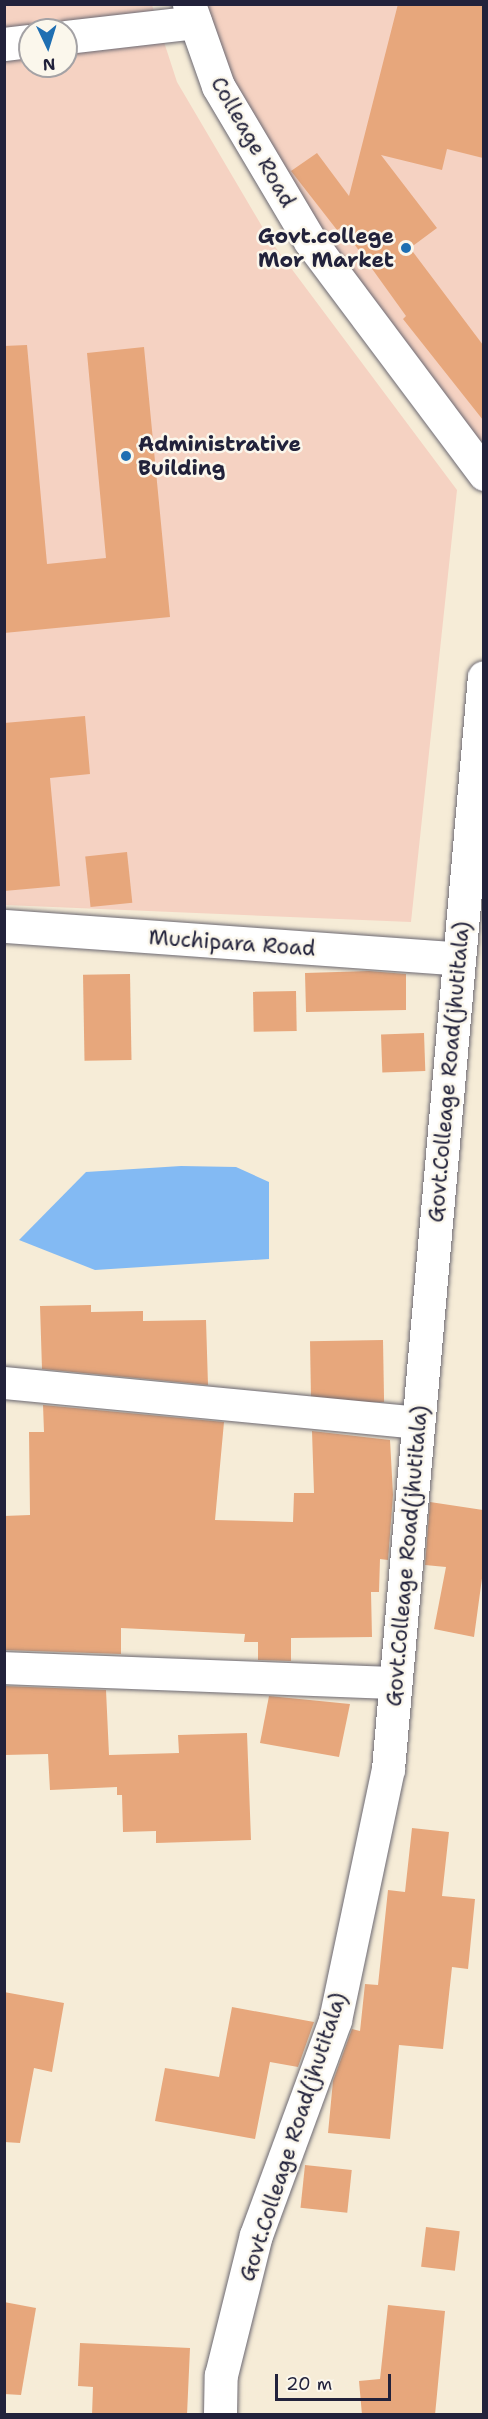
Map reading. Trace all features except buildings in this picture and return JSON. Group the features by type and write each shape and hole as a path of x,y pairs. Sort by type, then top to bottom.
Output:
{"street":[{"path":"78,35 192,13"},
{"name":"Colleage Road","path":"192,13 218,86 310,241 483,474"},
{"name":"Govt.Colleage Road(jhutitala)","path":"220,2415 221,2375 256,2235 335,2020 388,1769 483,677"},
{"name":"Muchipara Road","path":"4,926 459,959"},
{"path":"4,1383 419,1423"},
{"path":"4,1668 396,1683"}],"shaded area":[{"path":"5,5 152,5 177,82 270,240 457,490 411,922 5,905"},
{"name":"Govt.college Mor Market","path":"200,5 483,5 483,460 435,400 225,84"}],"water":[{"path":"181,1166 236,1167 269,1182 269,1259 95,1270 19,1240 86,1172"}],"place":[{"name":"Govt.college Mor Market","path":"406,248"},
{"name":"Administrative Building","path":"126,456"}]}
